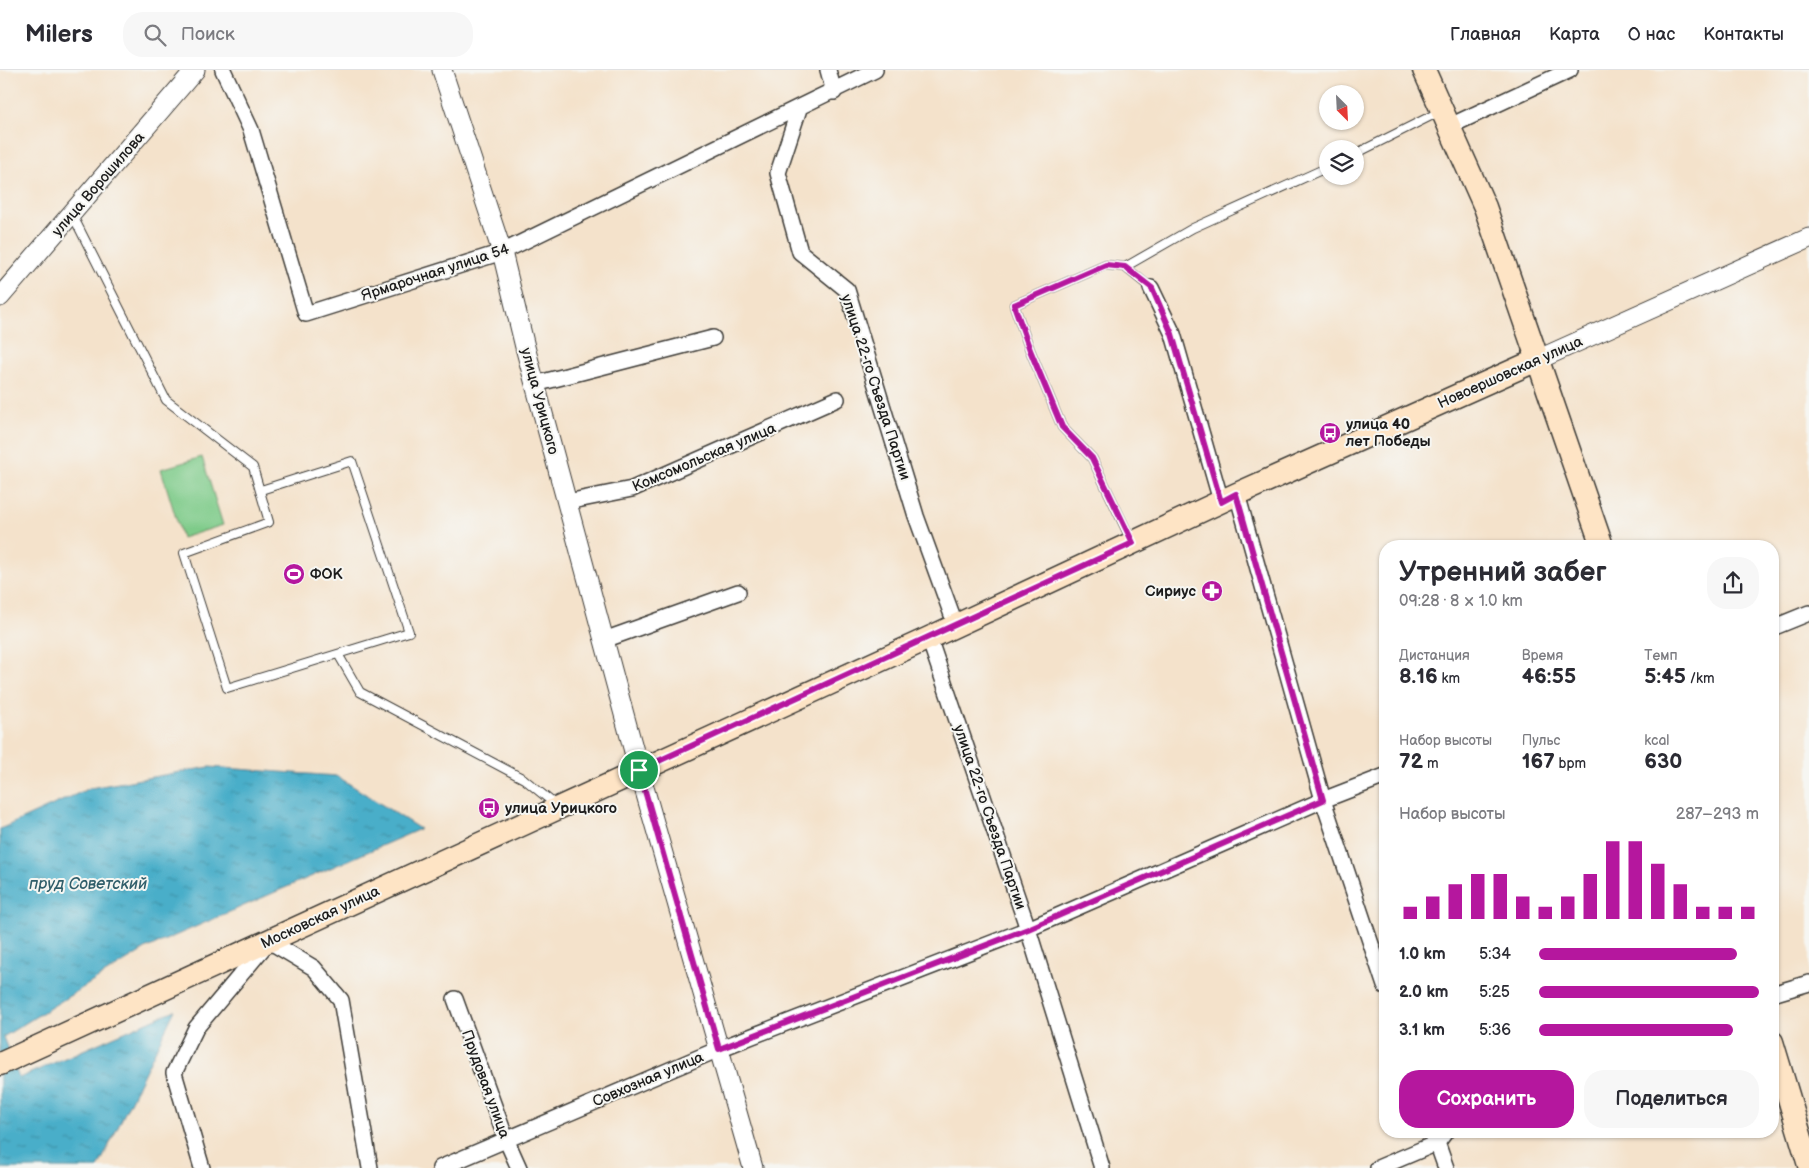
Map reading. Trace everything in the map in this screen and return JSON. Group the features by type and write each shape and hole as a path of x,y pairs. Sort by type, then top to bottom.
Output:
{"main road":[{"path":"1424,70 1485,207 1600,540"},
{"name":"Новоершовская улица","path":"639,770 956,626 1229,498 1537,360"},
{"name":"Московская улица","path":"0,1064 639,770"},
{"path":"1779,1065 1809,1165"}],"street":[{"name":"улица Ворошилова","path":"0,297 195,70"},
{"name":"Ярмарочная улица 54","path":"223,70 252,130 306,314 502,252 834,92 875,70"},
{"name":"улица Урицкого","path":"442,70 502,252 535,384 639,770 752,1168"},
{"path":"828,70 834,92"},
{"path":"1446,118 1570,70"},
{"name":"улица 22-го Съезда Партии","path":"799,109 778,173 800,252 847,290 916,516 956,626"},
{"name":"Новоершовская улица","path":"1537,360 1809,238"},
{"path":"1152,288 1172,334 1229,498 1323,800 1379,968"},
{"path":"535,384 713,338"},
{"name":"Комсомольская улица","path":"567,502 632,489 837,399"},
{"path":"604,640 738,592"},
{"path":"1779,625 1809,613"},
{"name":"улица 22-го Съезда Партии","path":"929,638 1028,929 1102,1168"},
{"name":"Совхозная улица","path":"440,1168 719,1049 1028,929 1323,800 1379,778"},
{"path":"202,1168 174,1073 196,1028 269,941 314,968 341,1000 370,1168"},
{"path":"1779,992 1809,983"},
{"name":"Прудовая улица","path":"455,999 506,1139 519,1168"},
{"path":"1378,1168 1433,1138"},
{"path":"1440,1138 1446,1168"}],"lane":[{"path":"1364,150 1446,118"},
{"path":"1125,267 1193,228 1319,171"},
{"path":"72,214 166,400 253,467 261,490 270,522 184,553 227,688 408,632 352,461 261,490"},
{"path":"1133,543 1092,458 1062,427 1030,350 1014,305 1106,265 1125,267 1152,288"},
{"path":"338,654 360,692 524,779 558,807"}],"green space":[{"path":"202,457 223,525 182,538 161,469"}],"water":[{"name":"пруд Советский","path":"209,767 337,776 420,829 147,948 3,1037 19,1078 175,1010 98,1168 0,1168 0,829 90,788"}],"place":[{"name":"улица 40 лет Победы","path":"1330,433"},
{"name":"ФОК","path":"294,574"},
{"name":"Сириус","path":"1212,591"},
{"name":"улица Урицкого","path":"489,808"}],"route":[{"path":"1106,265 1125,267 1152,288 1172,334 1221,502 1236,494 1323,800 1028,929 719,1049 639,770 1133,543 1092,458 1062,427 1030,350 1014,305 1106,265"}]}
